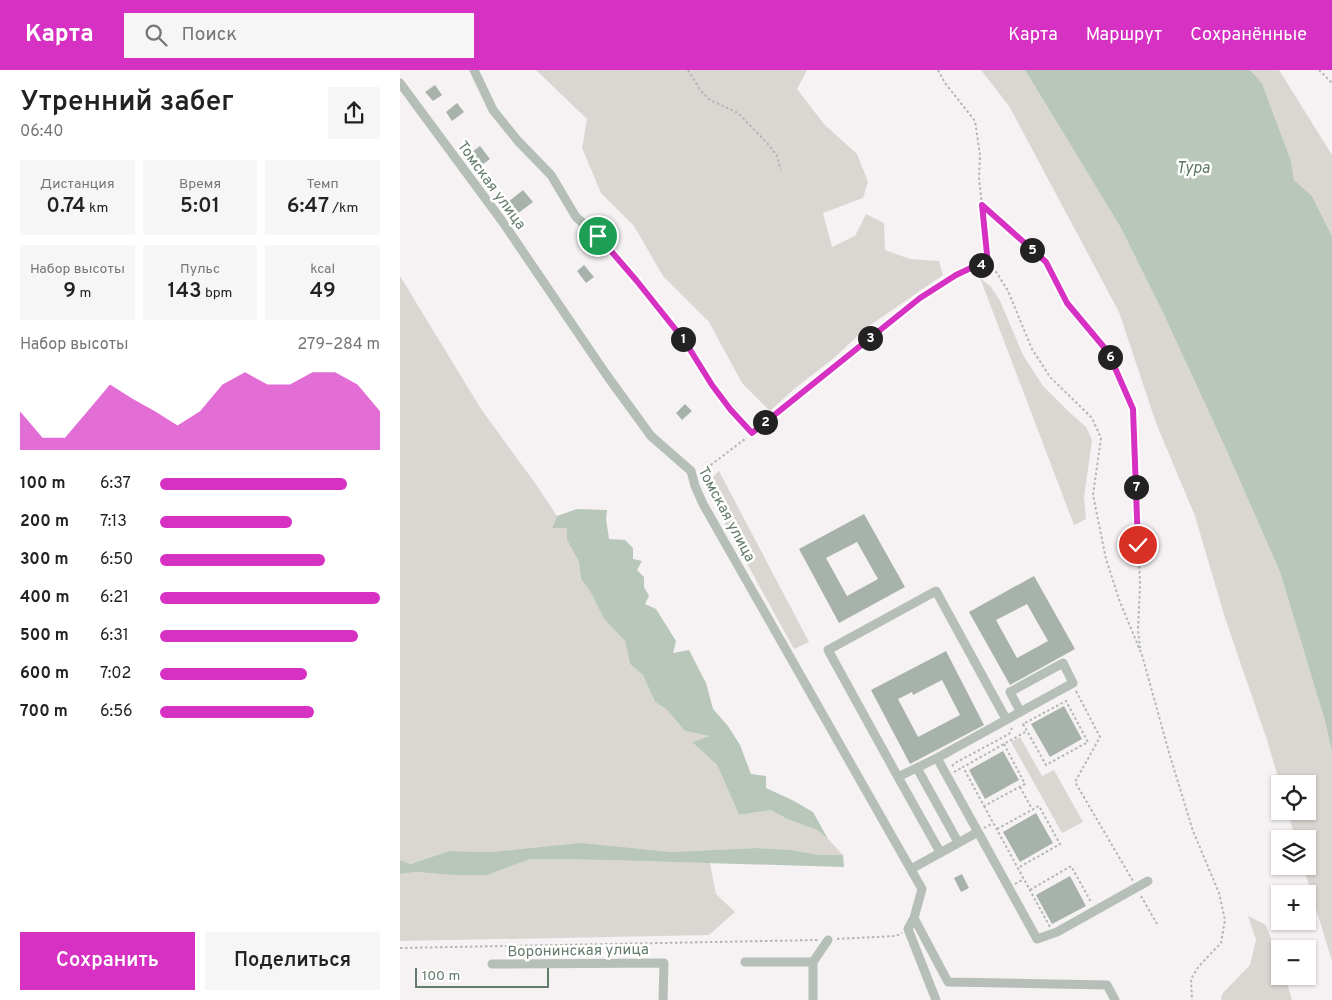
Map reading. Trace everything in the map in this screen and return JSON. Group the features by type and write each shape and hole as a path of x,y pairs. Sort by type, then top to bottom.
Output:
{"street":[{"path":"474,70 493,110 518,141 551,175 576,217 598,236 636,280 684,340 712,385 730,409 752,433"},
{"name":"Томская улица","path":"400,83 502,221 608,377 651,436 691,471 703,504 922,889 914,918 908,929"},
{"path":"940,852 828,650 936,591 1009,722"},
{"path":"898,778 1009,722 1020,711 1073,682 1064,663 1010,692 1020,711"},
{"path":"937,758 1037,938 1057,932 1148,881"},
{"path":"917,768 958,842"},
{"path":"911,869 978,832"},
{"path":"914,918 948,982 1107,985 1115,1000"},
{"path":"908,929 936,1000"},
{"path":"813,1000 813,962 828,940"},
{"path":"745,962 813,962"},
{"name":"Воронинская улица","path":"492,964 664,963 663,1000"}],"path":[{"path":"688,70 701,91 710,100 738,113 768,144 777,156 781,170"},
{"path":"938,70 945,83 975,120 980,155 979,178 988,264 996,272 1008,291 1032,350 1050,377 1092,418 1101,438 1093,495 1106,559 1120,602 1140,650 1190,822 1219,893 1225,920 1222,943 1199,966 1191,979 1192,1000"},
{"path":"1318,70 1332,82"},
{"path":"982,205 1046,262 1067,303 1108,352 1133,409 1140,585 1138,630 1140,650"},
{"path":"695,486 704,470 920,298 956,275 975,266 988,264"},
{"path":"1076,690 1100,737 1075,782 1157,924"},
{"path":"1066,701 1088,742 1046,765 1027,731 1023,724 1066,701"},
{"path":"952,773 951,768 955,762 1009,734 1011,731 1009,722"},
{"path":"1027,731 963,767 1050,928"},
{"path":"984,806 1025,784 1004,744"},
{"path":"1020,787 1033,809"},
{"path":"997,829 1039,806 1060,844 1018,868"},
{"path":"1030,890 1071,866 1092,905"},
{"path":"400,948 828,940 896,936 908,929"}],"shaded area":[{"path":"536,70 807,70 797,89 824,124 857,154 868,182 863,198 823,213 832,247 855,236 866,214 884,223 885,250 910,259 939,261 943,275 866,328 834,358 794,389 770,411 742,383 709,322 663,276 634,226 601,193 582,148 587,119"},
{"path":"981,70 1025,70 1121,228 1165,317 1280,572 1325,721 1332,752 1332,961 1316,909 1316,885 1309,885 1306,875 1316,875 1316,830 1293,830 1290,820 1316,820 1316,775 1277,775 1225,618 1195,516 1156,423 1119,312 1009,106"},
{"path":"1250,70 1279,70 1332,155 1332,236 1312,196 1294,180 1291,161 1262,83"},
{"path":"400,276 481,409 557,516 552,527 567,527 567,540 579,562 581,579 590,591 604,619 625,641 630,664 643,675 655,702 666,709 685,731 711,736 692,742 717,765 739,815 771,810 787,819 817,830 843,855 820,855 792,850 756,848 670,852 449,851 409,864 400,860"},
{"path":"980,278 991,287 1000,301 1023,355 1043,386 1086,427 1092,440 1084,497 1086,519 1074,525"},
{"path":"719,471 809,642 794,649 712,500 708,482"},
{"path":"1020,737 1042,776 1054,770 1083,822 1062,833 1011,742"},
{"path":"531,859 710,863 716,894 735,912 709,935 400,941 400,874 416,872 487,875"},
{"path":"1248,916 1266,925 1272,940 1271,985 1288,985 1292,1000 1221,1000 1222,994 1250,965 1256,940"}],"water":[{"name":"Тура","path":"1025,70 1250,70 1262,83 1291,161 1294,180 1312,196 1332,236 1332,752 1325,721 1280,572 1225,447 1165,317 1121,228"},
{"path":"577,509 607,510 606,519 609,539 625,540 633,548 633,559 642,561 637,570 644,577 644,587 649,596 645,604 656,609 676,641 673,653 689,650 706,683 713,709 728,726 740,745 751,774 766,776 766,788 813,812 828,839 817,830 787,819 771,810 739,815 717,765 692,742 710,736 685,731 666,709 655,702 643,675 630,664 625,641 604,619 590,591 581,579 579,562 567,540 567,528 552,528 557,516"},
{"path":"580,843 670,852 756,848 792,850 820,855 843,855 844,867 531,859 487,875 416,872 400,874 400,860 410,864 449,851 493,852"}],"building":[{"path":"435,85 442,95 433,101 425,92"},
{"path":"457,103 464,112 452,121 446,112"},
{"path":"480,146 490,159 478,168 468,155"},
{"path":"523,190 533,202 517,214 508,202"},
{"path":"584,265 594,277 586,283 577,271"},
{"path":"685,404 692,411 682,420 676,413"},
{"path":"864,514 905,587 839,623 799,549","holes":["857,542 878,579 847,596 826,558"]},
{"path":"1034,576 1075,649 1010,685 969,612","holes":["1027,604 1048,641 1017,658 996,620"]},
{"path":"946,651 984,725 910,764 871,690","holes":["942,680 960,715 918,737 898,699 912,692 913,695"]},
{"path":"1064,706 1082,739 1050,757 1031,724"},
{"path":"1003,751 1019,780 985,799 969,770"},
{"path":"1036,813 1053,843 1020,862 1003,832"},
{"path":"962,874 969,888 961,892 954,878"},
{"path":"1070,876 1086,906 1052,924 1036,895"}],"route":[{"path":"598,236 684,340 712,385 730,409 752,433 920,298 956,275 975,266 988,264 982,205 1046,262 1067,303 1108,352 1133,409 1138,545"}]}
